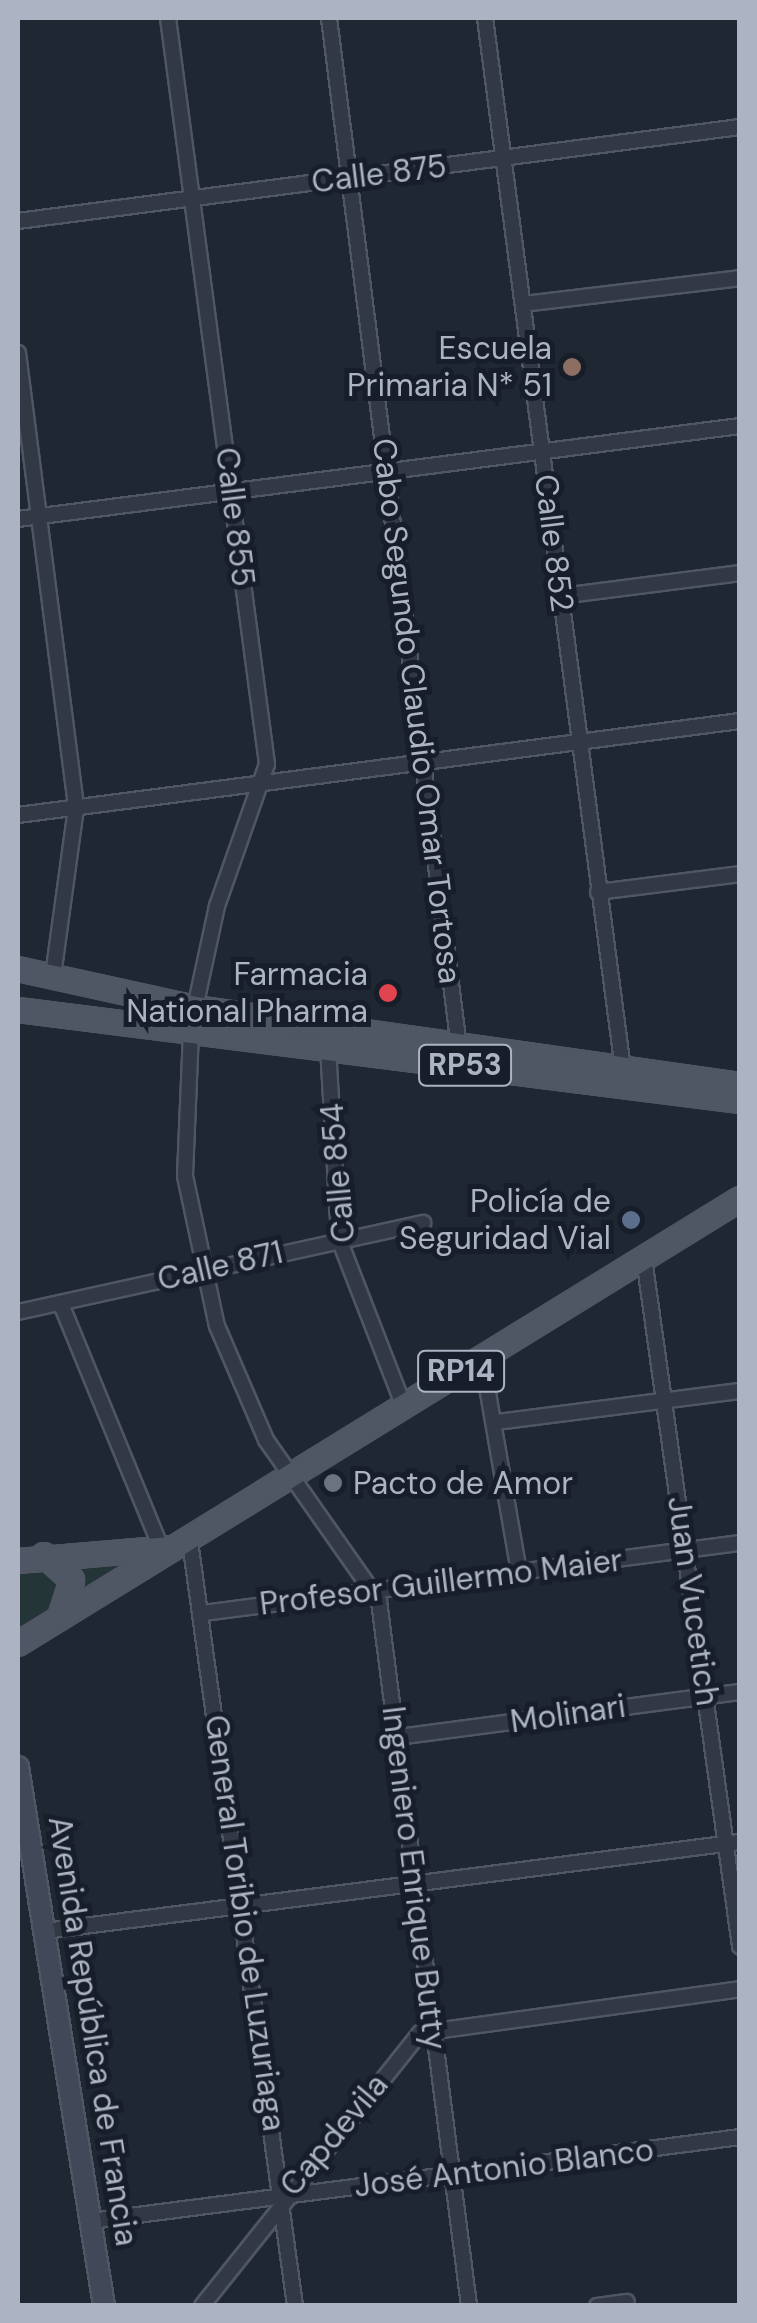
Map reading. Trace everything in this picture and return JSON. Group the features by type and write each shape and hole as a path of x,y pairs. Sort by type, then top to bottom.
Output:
{"main road":[{"name":"RP53","path":"18,969 195,1008"},
{"name":"RP53","path":"18,984 740,1084"},
{"name":"RP53","path":"18,1010 740,1101"},
{"name":"RP14","path":"60,1618 740,1199"},
{"name":"RP14","path":"28,1556 178,1545"},
{"path":"18,1644 60,1618 72,1580 28,1556"},
{"name":"Avenida República de Francia","path":"18,1767 21,1816 44,1931 104,2306"}],"street":[{"name":"Calle 855","path":"168,18 267,764 217,906 195,1008"},
{"name":"Cabo Segundo Claudio Omar Tortosa","path":"328,18 459,1047"},
{"name":"Calle 852","path":"485,18 622,1069"},
{"name":"Calle 875","path":"18,220 740,126"},
{"path":"523,304 740,278"},
{"path":"18,352 76,808 53,974"},
{"path":"18,519 740,426"},
{"path":"561,596 740,573"},
{"path":"18,816 740,721"},
{"path":"598,892 740,874"},
{"name":"Ingeniero Enrique Butty","path":"191,1032 184,1152 201,1269 235,1378 290,1479 376,1591 469,2306"},
{"name":"Calle 854","path":"328,1047 338,1239 404,1407"},
{"name":"Calle 871","path":"18,1312 423,1223"},
{"name":"Juan Vucetich","path":"644,1258 706,1696 732,1843 740,1946"},
{"name":"General Toribio de Luzuriaga","path":"60,1304 178,1545 203,1613 295,2306"},
{"path":"482,1358 497,1422 519,1572"},
{"path":"497,1422 740,1391"},
{"name":"Profesor Guillermo Maier","path":"203,1613 740,1543"},
{"name":"Molinari","path":"398,1737 740,1692"},
{"path":"44,1931 732,1843"},
{"path":"432,2028 740,1989"},
{"name":"Capdevila","path":"202,2306 282,2197 432,2028"},
{"name":"José Antonio Blanco","path":"90,2221 740,2137"},
{"path":"597,2306 627,2302"}],"shaded area":[{"path":"136,1560 79,1603 70,1566"},
{"path":"33,1562 62,1572 60,1607 18,1635 18,1568"}],"place":[{"name":"Escuela Primaria N* 51","path":"572,367"},
{"name":"Farmacia National Pharma","path":"388,993"},
{"name":"Policía de Seguridad Vial","path":"631,1220"},
{"name":"Pacto de Amor","path":"333,1483"}]}
